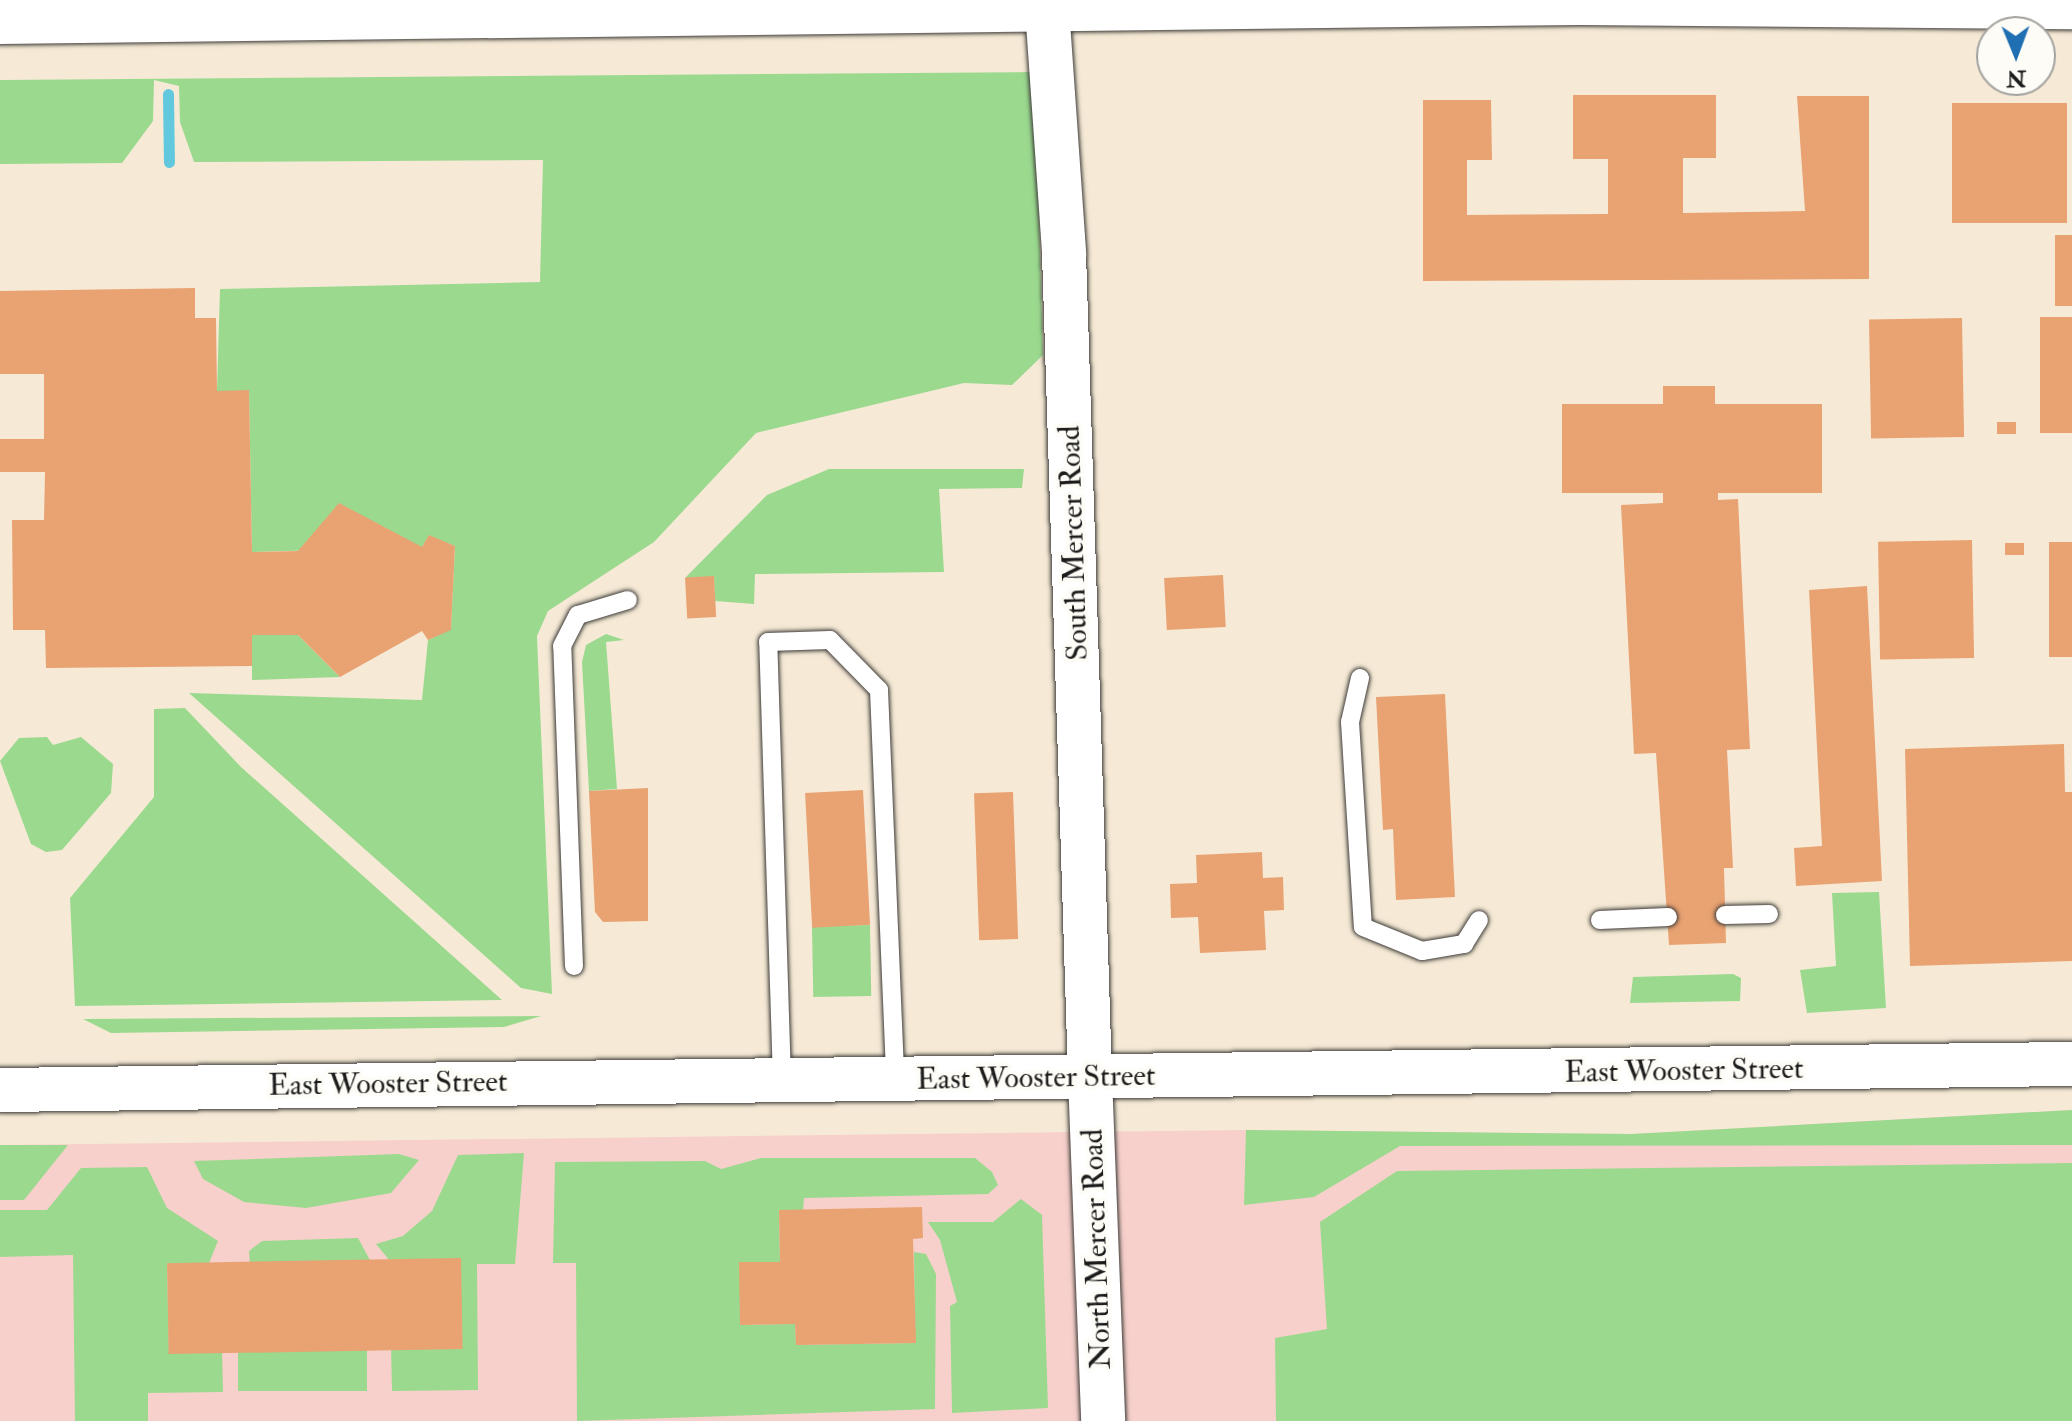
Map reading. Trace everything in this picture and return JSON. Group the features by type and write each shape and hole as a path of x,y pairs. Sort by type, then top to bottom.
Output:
{"street":[{"path":"0,22 1047,8 2072,7"},
{"name":"South Mercer Road","path":"1047,8 1064,253 1090,1077"},
{"name":"East Wooster Street","path":"0,1090 2072,1064"},
{"name":"North Mercer Road","path":"1090,1077 1103,1421"}],"lane":[{"path":"574,966 562,646 578,615 628,600"},
{"path":"782,1080 768,642 830,640 879,690 895,1079"},
{"path":"1360,678 1350,722 1363,927 1422,951 1464,944 1479,920"},
{"path":"1725,915 1769,914"},
{"path":"1600,920 1668,917"}],"shaded area":[{"path":"2072,1110 2072,1421 0,1421 0,1145 1246,1130 1632,1134"}],"green space":[{"path":"1035,72 1043,355 1012,385 964,383 756,433 654,542 548,611 537,636 552,994 521,988 189,693 422,700 428,640 451,629 455,546 429,536 422,547 252,552 249,391 217,391 220,289 540,282 543,160 194,162 180,122 179,86 154,80 153,121 122,163 0,164 0,80"},
{"path":"829,469 1024,469 1022,488 939,489 944,572 755,574 754,604 715,601 714,577 685,578 767,495"},
{"path":"606,634 624,640 606,642 617,789 589,791 582,662 586,645"},
{"path":"252,635 298,635 340,677 252,680"},
{"path":"185,708 241,767 502,1000 75,1006 70,898 154,797 154,709"},
{"path":"47,737 53,745 81,737 113,764 111,793 62,850 46,852 31,844 0,761 19,738"},
{"path":"1879,892 1886,1008 1807,1013 1800,970 1836,966 1832,893"},
{"path":"870,925 871,996 813,997 812,926"},
{"path":"1733,974 1741,978 1740,1001 1630,1003 1633,977"},
{"path":"541,1016 504,1027 111,1033 83,1019"},
{"path":"2072,1110 2072,1145 1400,1146 1314,1197 1244,1205 1246,1130 1632,1134"},
{"path":"0,1145 68,1145 24,1200 0,1200"},
{"path":"524,1153 515,1264 477,1264 478,1390 392,1391 391,1346 462,1349 376,1244 403,1236 432,1211 458,1155"},
{"path":"399,1154 419,1160 391,1193 306,1208 244,1202 203,1179 194,1161"},
{"path":"761,1158 975,1158 992,1172 998,1185 988,1194 804,1198 803,1210 779,1210 780,1262 740,1262 741,1325 795,1324 796,1345 915,1343 914,1252 926,1254 936,1274 935,1409 577,1421 576,1263 553,1263 555,1162 705,1161 721,1169"},
{"path":"2072,1163 2072,1421 1276,1421 1275,1338 1327,1329 1320,1222 1397,1171"},
{"path":"147,1167 167,1208 218,1241 209,1263 167,1264 169,1353 222,1349 223,1392 148,1393 148,1421 75,1421 73,1255 0,1257 0,1210 47,1210 81,1168"},
{"path":"1021,1199 1042,1215 1048,1408 952,1413 950,1306 957,1302 940,1240 928,1222 993,1222"},
{"path":"358,1238 371,1262 250,1265 249,1251 262,1241"},
{"path":"238,1346 367,1346 367,1391 238,1391"}],"building":[{"path":"1573,95 1716,95 1716,158 1683,158 1683,213 1805,211 1797,96 1869,96 1869,279 1423,281 1423,100 1491,100 1492,160 1467,160 1467,215 1608,214 1608,159 1573,159"},
{"path":"1952,103 2067,103 2067,223 1952,223"},
{"path":"2055,235 2072,235 2072,306 2055,306"},
{"path":"195,288 195,318 216,318 217,391 249,390 252,552 298,551 339,503 422,547 429,535 455,546 451,630 428,640 422,631 340,677 298,635 252,635 252,666 46,668 45,630 13,630 12,520 44,520 45,472 0,472 0,439 44,439 44,374 0,374 0,291"},
{"path":"2040,317 2072,317 2072,433 2040,433"},
{"path":"1962,318 1964,437 1871,439 1869,320"},
{"path":"1663,386 1715,386 1715,404 1822,404 1822,493 1718,493 1718,500 1738,499 1750,749 1727,750 1733,868 1724,868 1726,943 1669,945 1656,753 1634,754 1621,505 1663,503 1663,493 1562,493 1562,404 1663,404"},
{"path":"1997,422 2016,422 2016,434 1997,434"},
{"path":"1972,540 1974,658 1880,660 1878,542"},
{"path":"2049,542 2072,542 2072,657 2049,657"},
{"path":"2005,543 2024,543 2024,555 2005,555"},
{"path":"1223,575 1226,627 1167,630 1164,578"},
{"path":"714,576 716,617 687,618 685,578"},
{"path":"1867,586 1882,881 1796,886 1794,848 1822,846 1809,590"},
{"path":"1445,694 1455,897 1396,900 1393,829 1383,830 1376,697"},
{"path":"2064,744 2065,792 2072,792 2072,961 1910,966 1905,749"},
{"path":"648,788 648,921 603,922 595,912 589,791"},
{"path":"863,790 870,925 812,928 805,793"},
{"path":"1013,792 1018,939 979,940 974,793"},
{"path":"1262,852 1263,878 1283,877 1284,910 1264,911 1266,950 1200,953 1198,917 1171,918 1170,884 1197,883 1196,855"},
{"path":"922,1207 923,1238 913,1239 916,1343 796,1345 795,1324 740,1325 739,1262 780,1262 779,1210"},
{"path":"461,1258 463,1349 169,1354 167,1263"}],"waterway":[{"path":"168,94 169,162"}]}
